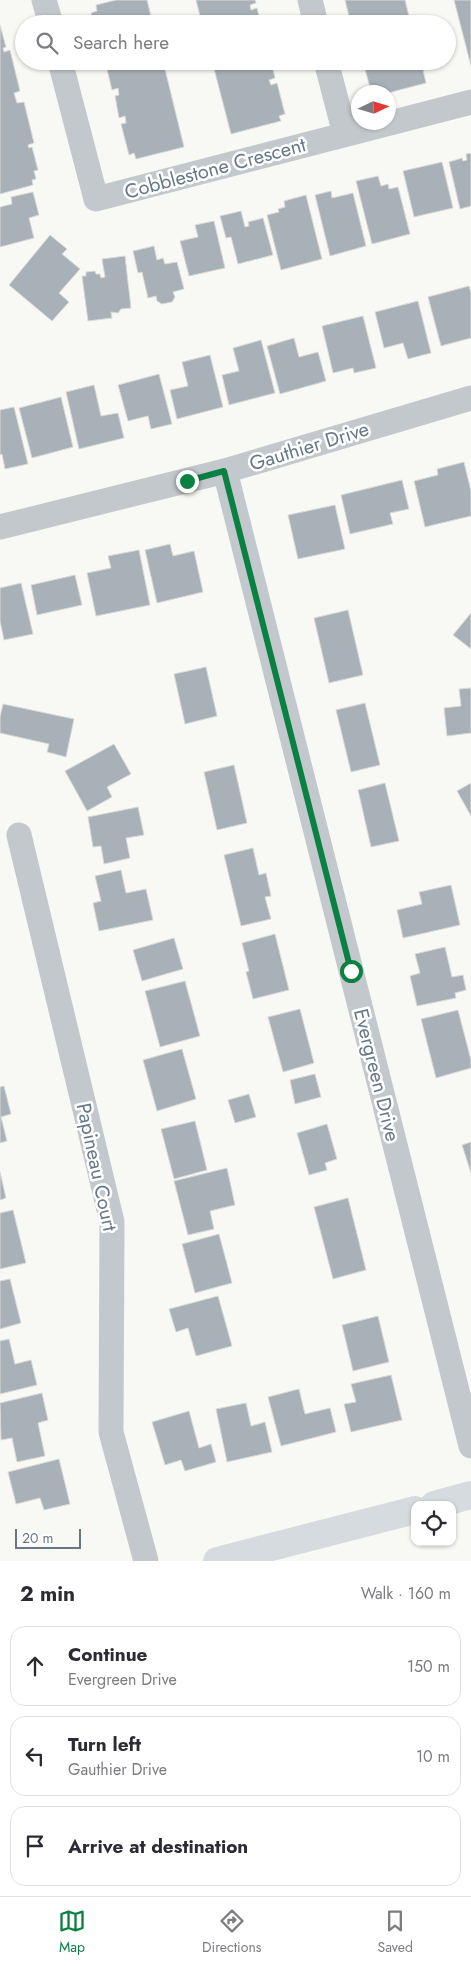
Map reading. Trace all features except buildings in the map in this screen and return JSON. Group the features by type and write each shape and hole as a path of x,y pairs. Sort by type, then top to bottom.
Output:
{"main road":[{"path":"449,1501 471,1495"},
{"path":"227,1560 411,1511"}],"street":[{"path":"44,0 48,15"},
{"path":"310,0 314,15"},
{"name":"Cobblestone Crescent","path":"62,70 96,199 471,102"},
{"path":"328,70 345,134"},
{"name":"Gauthier Drive","path":"0,527 224,471 471,398"},
{"name":"Evergreen Drive","path":"224,471 471,1446"},
{"name":"Papineau Court","path":"19,835 112,1222 110,1432 146,1561"}],"route":[{"path":"187,481 224,471 351,971"}]}
